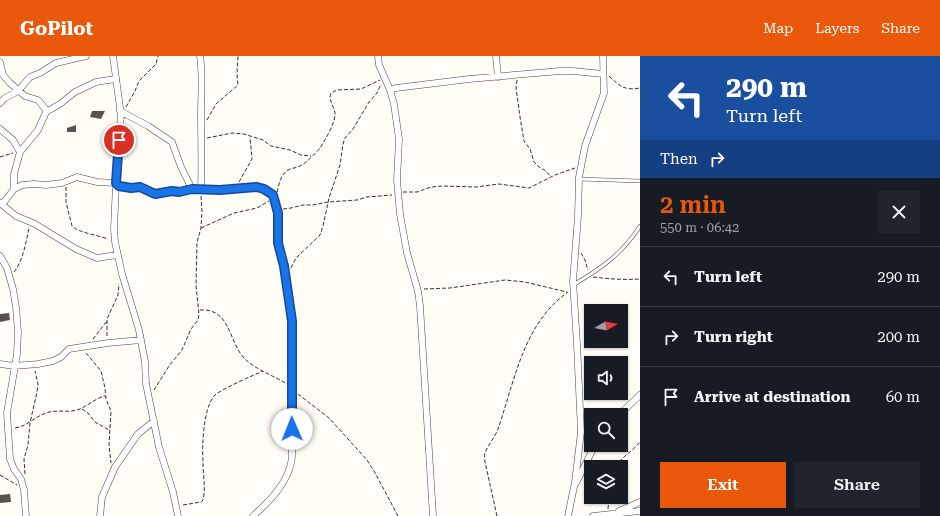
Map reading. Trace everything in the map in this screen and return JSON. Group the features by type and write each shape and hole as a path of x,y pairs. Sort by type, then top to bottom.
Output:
{"street":[{"path":"0,103 5,98 18,91 30,77 42,72 52,65 86,56"},
{"path":"113,56 121,112 116,183 114,230 115,242 122,274 141,340 145,362 145,376 159,447 178,516"},
{"path":"200,56 201,189"},
{"path":"378,56 394,104 398,129 398,193 407,253 418,291 423,342 433,516"},
{"path":"496,56 498,77"},
{"path":"568,516 574,486 581,428 573,285 579,179 580,167 586,146 604,93 603,56"},
{"path":"0,62 3,76 25,96 38,100 47,111"},
{"path":"390,90 469,79 560,71 603,74"},
{"path":"14,190 14,174 20,152 38,130 47,111 60,104 75,92 96,82 115,78"},
{"path":"121,112 148,125 172,142 181,167 192,189"},
{"path":"0,129 13,140 20,152"},
{"path":"117,255 95,257 76,249 35,224 16,216 0,203 14,190 26,184 51,185 65,182 75,177 97,182 116,183 119,186 131,188 140,187 155,194 172,191 179,192 192,189 220,190 260,187 271,193 276,208 278,221 278,243 283,259 292,321 292,462 274,495 253,516"},
{"path":"0,256 5,264 10,278 14,295 17,324 17,354 7,414 10,459 14,469 21,479 24,489 26,516"},
{"path":"0,364 14,366 34,365 53,361 69,349 91,345 141,340"},
{"path":"626,408 640,395"},
{"path":"0,408 7,414"},
{"path":"100,516 102,497 112,472 138,434 154,421"},
{"path":"574,486 592,452"},
{"path":"616,513 640,502"},
{"path":"593,516 640,511"}],"lane":[{"path":"579,179 640,181"},
{"path":"573,285 618,255 640,226"}],"path":[{"path":"121,112 135,91 139,81 156,64 158,56"},
{"path":"206,124 216,104 238,85 238,56"},
{"path":"286,280 296,258 320,235 328,202 340,165 345,138 353,129 369,102 379,90 382,71"},
{"path":"603,74 609,76 622,87 628,89 640,88"},
{"path":"516,76 516,88 524,141 530,149 534,162 546,171 550,177"},
{"path":"202,228 234,214 260,207 274,199 284,173 290,169 301,166 321,147 334,121 335,112 331,102 331,93 337,90 361,89 381,80"},
{"path":"200,138 232,133 250,136 263,140 271,146 290,150 301,155 312,156"},
{"path":"235,188 252,159 250,136"},
{"path":"0,157 20,152"},
{"path":"276,208 291,208 328,202 358,200 367,196 387,196 398,193 417,192 432,187 443,186 476,187 499,184 530,188 550,177 580,167"},
{"path":"65,182 66,202 72,226 76,229 115,242"},
{"path":"149,397 169,366 182,350 191,329 198,320 200,310 196,286 197,247 202,228 201,189"},
{"path":"10,278 18,266 22,256 29,229 25,219"},
{"path":"576,249 584,257 587,265 588,276 616,280 640,279"},
{"path":"91,345 99,330 107,320 118,292 122,274"},
{"path":"418,291 505,280 525,282 568,292 548,310 532,333 512,382 497,430 484,453 498,516"},
{"path":"200,310 208,310 222,317 241,355 248,362 292,388 328,418 367,460 398,516"},
{"path":"107,320 108,343"},
{"path":"80,347 101,371 111,411 109,449 112,472"},
{"path":"25,478 24,461 38,384 34,365"},
{"path":"176,506 201,502 203,500 203,441 207,410 214,396 263,370"},
{"path":"8,429 22,427 45,413 57,410 69,412 82,408 92,401 106,395"},
{"path":"82,408 95,422 110,430"},
{"path":"620,460 634,450 640,442"},
{"path":"0,475 24,489"},
{"path":"608,514 609,504"}],"building":[{"path":"92,111 105,111 101,119 90,117"},
{"path":"76,125 76,132 67,132 67,128"},
{"path":"9,313 10,320 0,322 0,314"},
{"path":"10,494 11,502 0,503 0,495"}],"route":[{"path":"119,140 116,178 116,183 118,186 131,188 140,187 155,194 172,191 179,192 192,189 220,190 260,187 273,195 278,213 278,243 284,266 292,321 292,429"}]}
